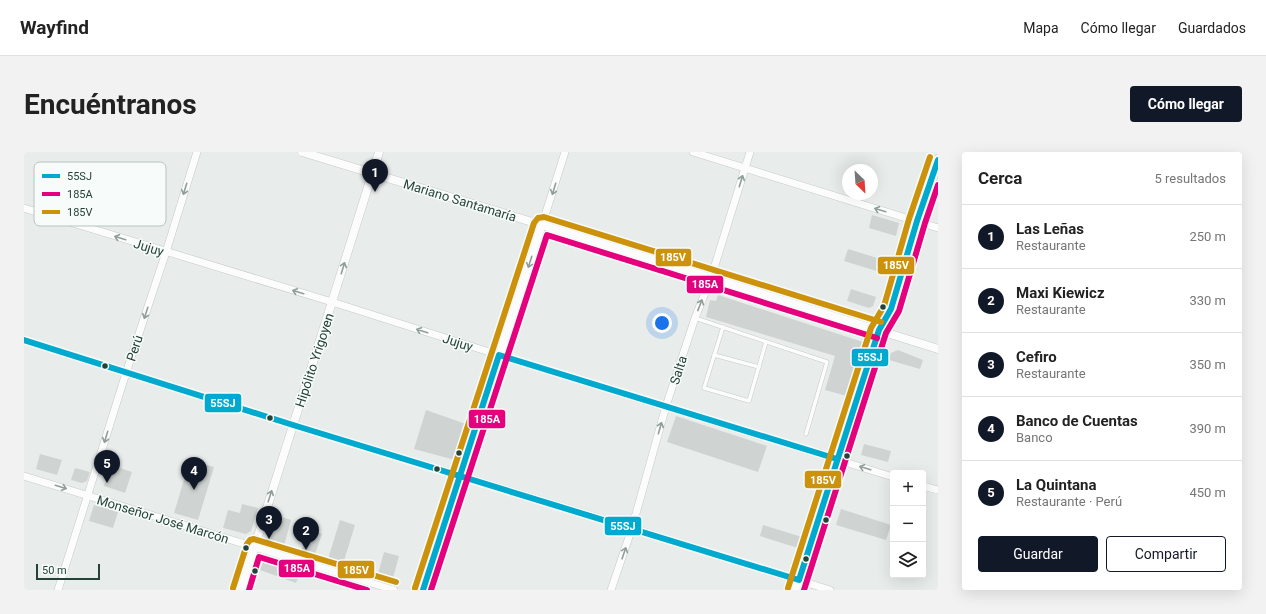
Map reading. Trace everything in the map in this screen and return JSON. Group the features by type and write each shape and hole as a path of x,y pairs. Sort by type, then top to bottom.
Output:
{"main road":[{"path":"798,585 879,330 891,309 917,221 938,160"}],"street":[{"name":"Perú","path":"58,590 197,152"},
{"name":"Mariano Santamaría","path":"302,152 542,225 938,349"},
{"name":"Hipólito Yrigoyen","path":"241,590 379,152"},
{"path":"423,590 565,152"},
{"path":"694,152 938,228"},
{"name":"Salta","path":"611,590 632,528 666,406 695,318 711,278 750,152"},
{"name":"Jujuy","path":"24,208 34,211"},
{"name":"Jujuy","path":"82,226 890,475"},
{"path":"24,340 293,426 632,528 798,585 830,590"},
{"name":"Monseñor José Marcón","path":"24,476 394,590"},
{"path":"926,487 938,490"}],"lane":[{"path":"695,318 827,362 806,434"},
{"path":"723,327 704,388 749,401 766,342"},
{"path":"714,355 759,367"}],"building":[{"path":"872,215 899,223 896,236 869,228"},
{"path":"848,249 887,261 883,273 844,261"},
{"path":"851,289 876,297 873,306 869,308 847,301"},
{"path":"718,295 863,342 847,396 825,390 835,356 706,317 710,300 716,301"},
{"path":"898,350 923,360 920,369 889,360 891,353"},
{"path":"426,410 466,424 455,460 414,449"},
{"path":"676,416 767,446 758,472 667,442"},
{"path":"864,444 891,451 888,462 861,455"},
{"path":"40,454 62,460 57,475 36,469"},
{"path":"190,460 214,467 198,520 174,513"},
{"path":"111,465 132,472 125,493 104,486"},
{"path":"75,468 90,472 87,481 82,483 71,480"},
{"path":"242,504 258,508 251,531 246,534 223,528 228,510 240,513"},
{"path":"94,505 118,512 113,528 89,521"},
{"path":"841,509 890,525 890,528 886,540 836,525"},
{"path":"275,515 291,520 284,546 267,541"},
{"path":"340,520 355,525 343,564 328,559"},
{"path":"763,525 802,537 798,548 760,536"},
{"path":"309,530 322,534 315,554 302,549"},
{"path":"384,552 399,556 393,578 378,574"},
{"path":"268,556 302,568 296,583 260,570 265,557"}],"transit line":[{"name":"185V","path":"788,588 871,328 884,306 909,219 930,157"},
{"name":"55SJ","path":"24,340 293,425 799,580 879,330 891,309 917,221 938,160"},
{"name":"185A","path":"804,590 886,333 899,311 938,185"},
{"name":"185V","path":"415,588 534,223 538,218 544,217 881,322"},
{"name":"185A","path":"431,590 547,235 877,338"},
{"name":"55SJ","path":"423,590 499,355 837,459"},
{"name":"185V","path":"233,588 247,544 250,540 254,539 396,582"},
{"name":"185A","path":"249,590 259,557 367,590"}],"place":[{"name":"Las Leñas","path":"375,192"},
{"name":"La Quintana","path":"107,483"},
{"name":"Banco de Cuentas","path":"194,490"},
{"name":"Cefiro","path":"269,539"},
{"name":"Maxi Kiewicz","path":"306,550"}]}
